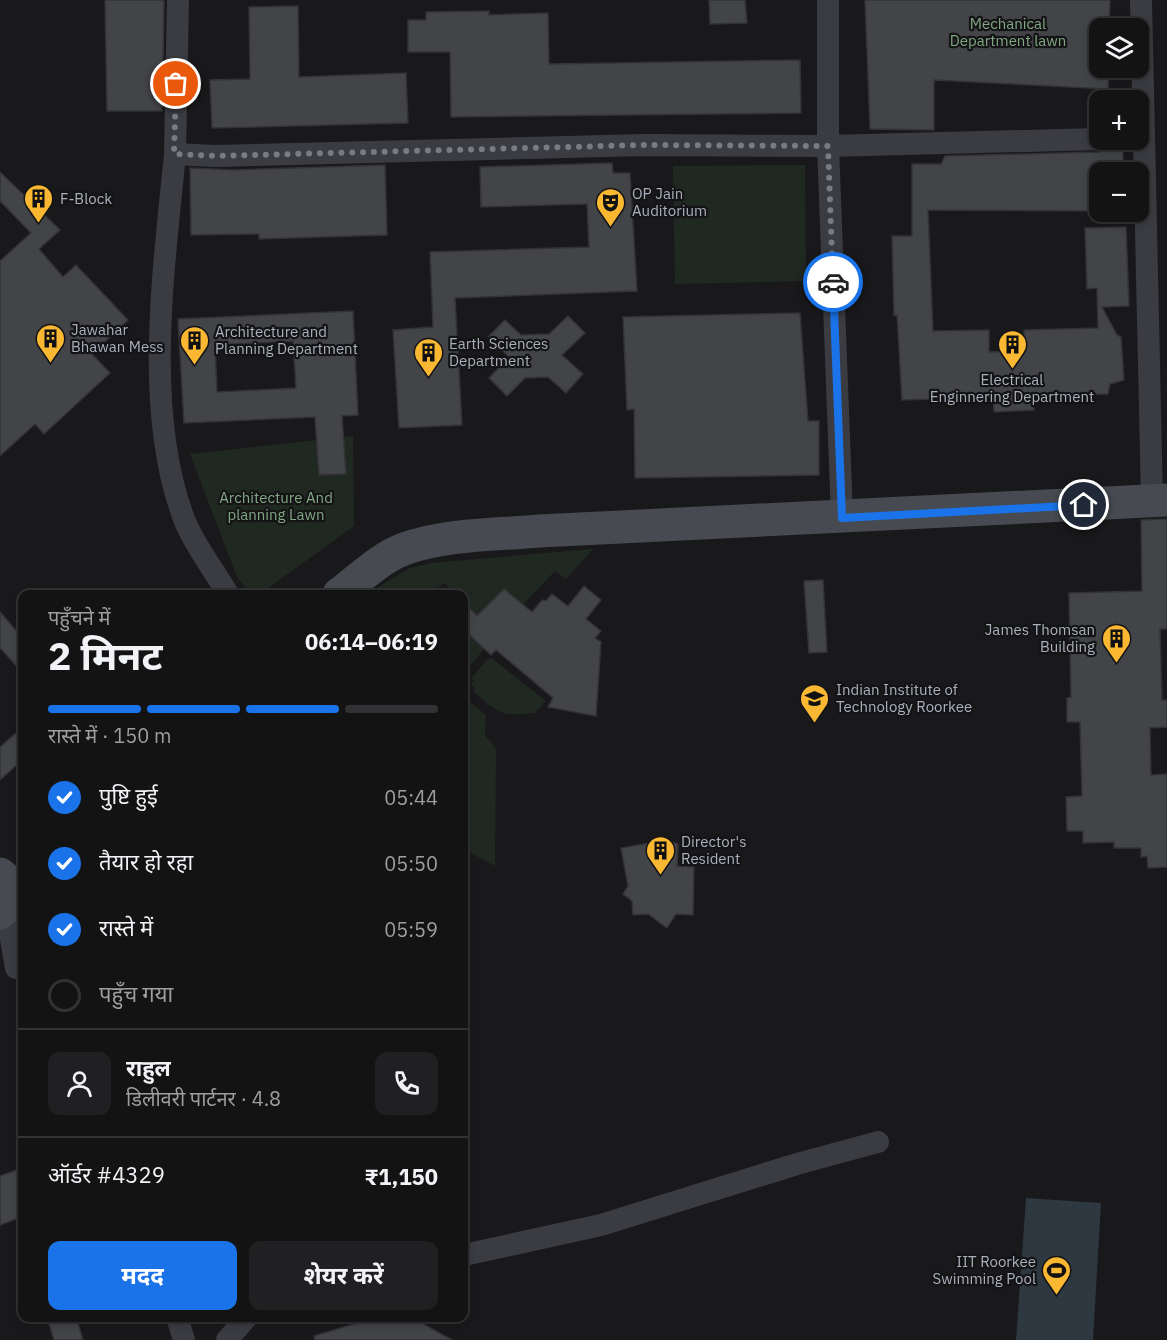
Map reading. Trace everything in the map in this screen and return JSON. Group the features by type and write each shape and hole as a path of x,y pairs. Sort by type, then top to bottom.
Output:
{"street":[{"path":"178,0 174,154 160,355 165,442 185,520 226,590"},
{"path":"828,0 828,146 842,518"},
{"path":"1141,0 1141,90"},
{"path":"174,154 215,156 644,145 828,146 1089,138"},
{"path":"344,590 389,556 404,549 459,538 539,531 1159,501 1142,150"},
{"path":"9,884 13,967"},
{"path":"468,1254 601,1225 878,1142"},
{"path":"179,1322 184,1340"},
{"path":"227,1340 243,1322"}],"green space":[{"path":"805,165 806,281 675,284 673,166"},
{"name":"Architecture And planning Lawn","path":"353,436 354,526 266,590 248,590 237,577 190,454"},
{"path":"593,549 566,579 555,571 523,604 504,589 477,616 468,606 468,590 451,590 444,583 435,590 374,590 410,568 431,563"},
{"path":"468,637 484,649 468,668"},
{"path":"490,657 546,701 535,713 507,714 501,712 473,691 475,688 471,684 474,681 471,678"},
{"path":"468,700 486,715 485,735 496,749 495,866 468,851"}],"shaded area":[{"path":"1026,1198 1101,1203 1093,1340 1016,1340"}],"building":[{"path":"105,0 164,0 162,111 107,111"},
{"path":"709,0 745,0 747,23 710,24"},
{"path":"865,0 1110,0 1109,18 1089,18 1089,78 1109,78 1108,89 934,80 934,130 870,129"},
{"path":"298,6 299,77 406,73 408,123 212,128 210,80 250,79 249,7"},
{"path":"489,11 489,15 548,13 549,64 800,60 801,113 451,117 450,52 408,52 408,20 426,20 426,12"},
{"path":"1123,150 1123,162 1089,162 1089,211 928,210 933,331 989,330 989,352 1024,351 1024,330 1098,328 1097,288 1087,289 1085,228 1126,227 1129,306 1102,307 1117,335 1121,337 1124,380 1110,384 1108,394 1032,395 1034,410 994,412 993,397 902,400 897,315 894,316 892,236 912,236 912,164 941,164 945,156"},
{"name":"OP Jain Auditorium","path":"612,163 613,173 630,173 637,291 455,298 462,425 399,428 393,330 433,327 430,252 589,247 587,204 481,207 480,167"},
{"path":"385,165 387,235 259,239 259,234 191,235 190,168 232,170"},
{"name":"Jawahar Bhawan Mess","path":"0,172 60,230 39,249 63,277 76,265 128,320 92,354 110,373 44,434 35,424 0,456 0,261 31,233 0,201"},
{"name":"Architecture and Planning Department","path":"353,311 358,415 342,416 346,474 319,475 315,417 184,423 178,319","holes":["293,341 296,388 217,392 215,345"]},
{"path":"800,313 808,421 819,421 819,475 635,478 634,409 627,410 623,317"},
{"path":"568,316 585,333 562,355 583,374 566,393 548,377 525,378 507,396 489,378 509,357 488,337 505,320 521,335 549,334"},
{"name":"James Thomsan Building","path":"1167,519 1167,629 1160,629 1162,700 1167,700 1167,727 1150,728 1151,775 1167,774 1167,867 1148,868 1147,856 1141,857 1141,848 1114,848 1114,842 1083,843 1083,831 1067,831 1066,797 1082,796 1080,722 1067,722 1067,698 1071,697 1069,593 1142,591 1141,520"},
{"path":"823,580 827,652 809,653 804,581"},
{"path":"584,586 601,600 586,619 601,631 595,638 601,642 596,716 548,707 553,698 496,650 491,655 468,634 468,606 477,616 504,589 532,612 542,600 546,601 552,594 568,606"},
{"path":"0,612 18,632 18,668 0,648"},
{"path":"18,731 18,764 0,780 0,747"},
{"name":"Director's Resident","path":"667,840 678,844 677,866 694,867 693,915 676,914 667,928 648,914 633,915 632,901 623,894 628,886 621,848"},
{"path":"18,1169 18,1218 0,1225 0,1176"},
{"path":"49,1322 78,1322 83,1340 54,1340"},
{"path":"360,1322 420,1322 452,1340 315,1340 314,1336"}],"way so far":[{"path":"176,84 174,154 215,156 644,145 828,146 833,282"}],"place":[{"name":"F-Block","path":"39,224"},
{"name":"OP Jain Auditorium","path":"611,228"},
{"name":"Jawahar Bhawan Mess","path":"50,364"},
{"name":"Architecture and Planning Department","path":"194,366"},
{"name":"Electrical Enginnering Department","path":"1012,370"},
{"name":"Earth Sciences Department","path":"428,378"},
{"name":"James Thomsan Building","path":"1116,664"},
{"name":"Indian Institute of Technology Roorkee","path":"815,724"},
{"name":"Director's Resident","path":"660,876"},
{"name":"IIT Roorkee Swimming Pool","path":"1057,1296"}],"route":[{"path":"833,282 842,518 1084,505"}],"park label":[{"name":"Mechanical Department lawn","path":"1008,32"}]}
